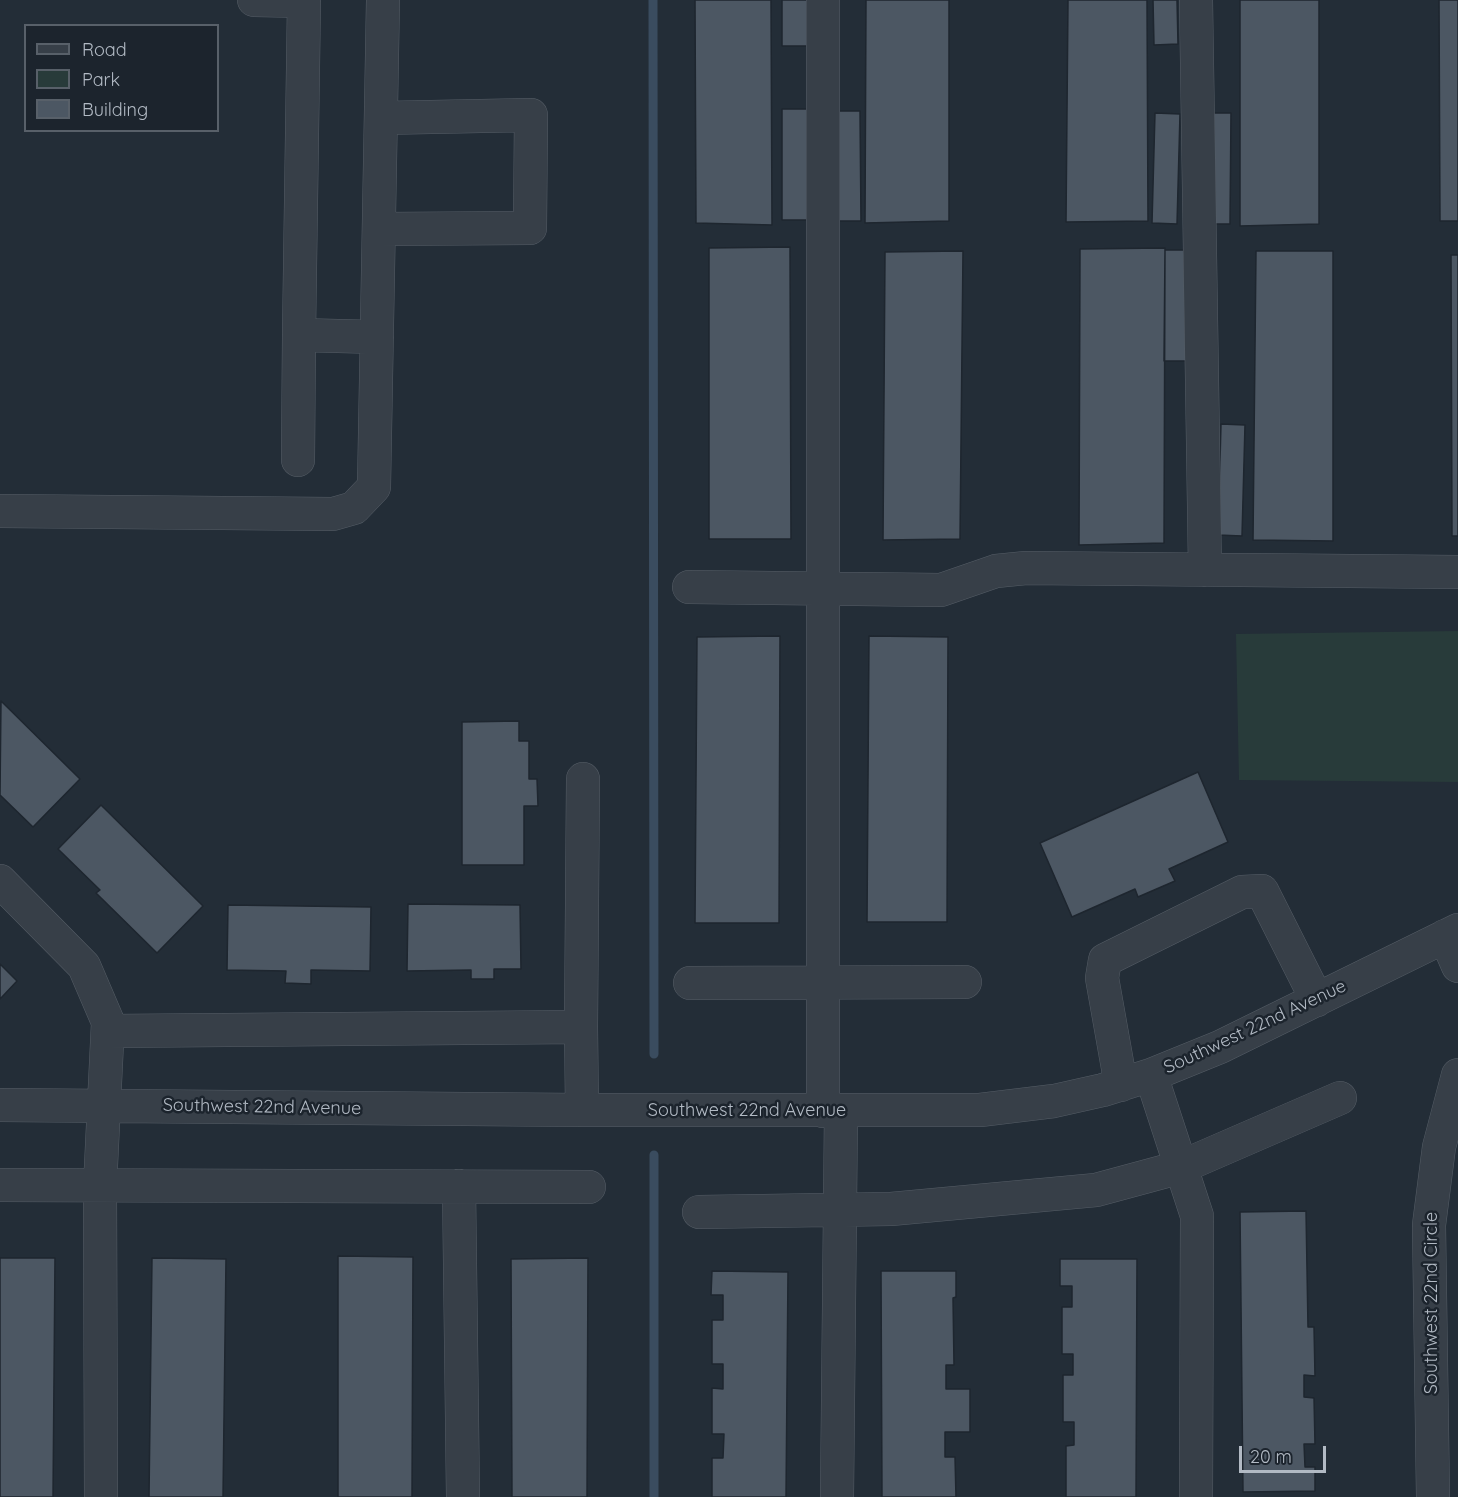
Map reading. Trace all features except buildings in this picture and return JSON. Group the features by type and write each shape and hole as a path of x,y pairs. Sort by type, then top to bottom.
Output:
{"street":[{"path":"254,0 304,0 298,460"},
{"path":"0,511 333,514 354,508 374,487 383,0"},
{"path":"823,0 824,982 840,1209 837,1497"},
{"path":"1196,0 1205,570"},
{"path":"379,229 530,228 531,115 381,118"},
{"path":"299,335 377,337"},
{"path":"689,586 941,590 996,571 1026,568 1458,572"},
{"path":"582,1110 583,779"},
{"path":"0,881 84,966 108,1022 100,1186 101,1497"},
{"path":"1196,1497 1197,1216 1181,1167 1136,1080 1102,978 1105,960 1242,892 1262,891 1317,1000"},
{"path":"1451,933 1458,966"},
{"name":"Southwest 22nd Avenue","path":"0,1105 582,1110 980,1110 1054,1101 1136,1080 1220,1047 1451,933"},
{"path":"690,983 965,982"},
{"path":"108,1031 581,1027"},
{"name":"Southwest 22nd Circle","path":"1433,1497 1445,1439 1429,1225 1446,1179 1439,1147 1458,1075"},
{"path":"699,1212 891,1209 1096,1190 1181,1167 1340,1098"},
{"path":"0,1185 589,1187"},
{"path":"459,1186 463,1497"}],"green space":[{"path":"1458,631 1458,782 1239,780 1236,634"}],"waterway":[{"path":"653,0 654,1054"},
{"path":"654,1155 654,1497"}]}
